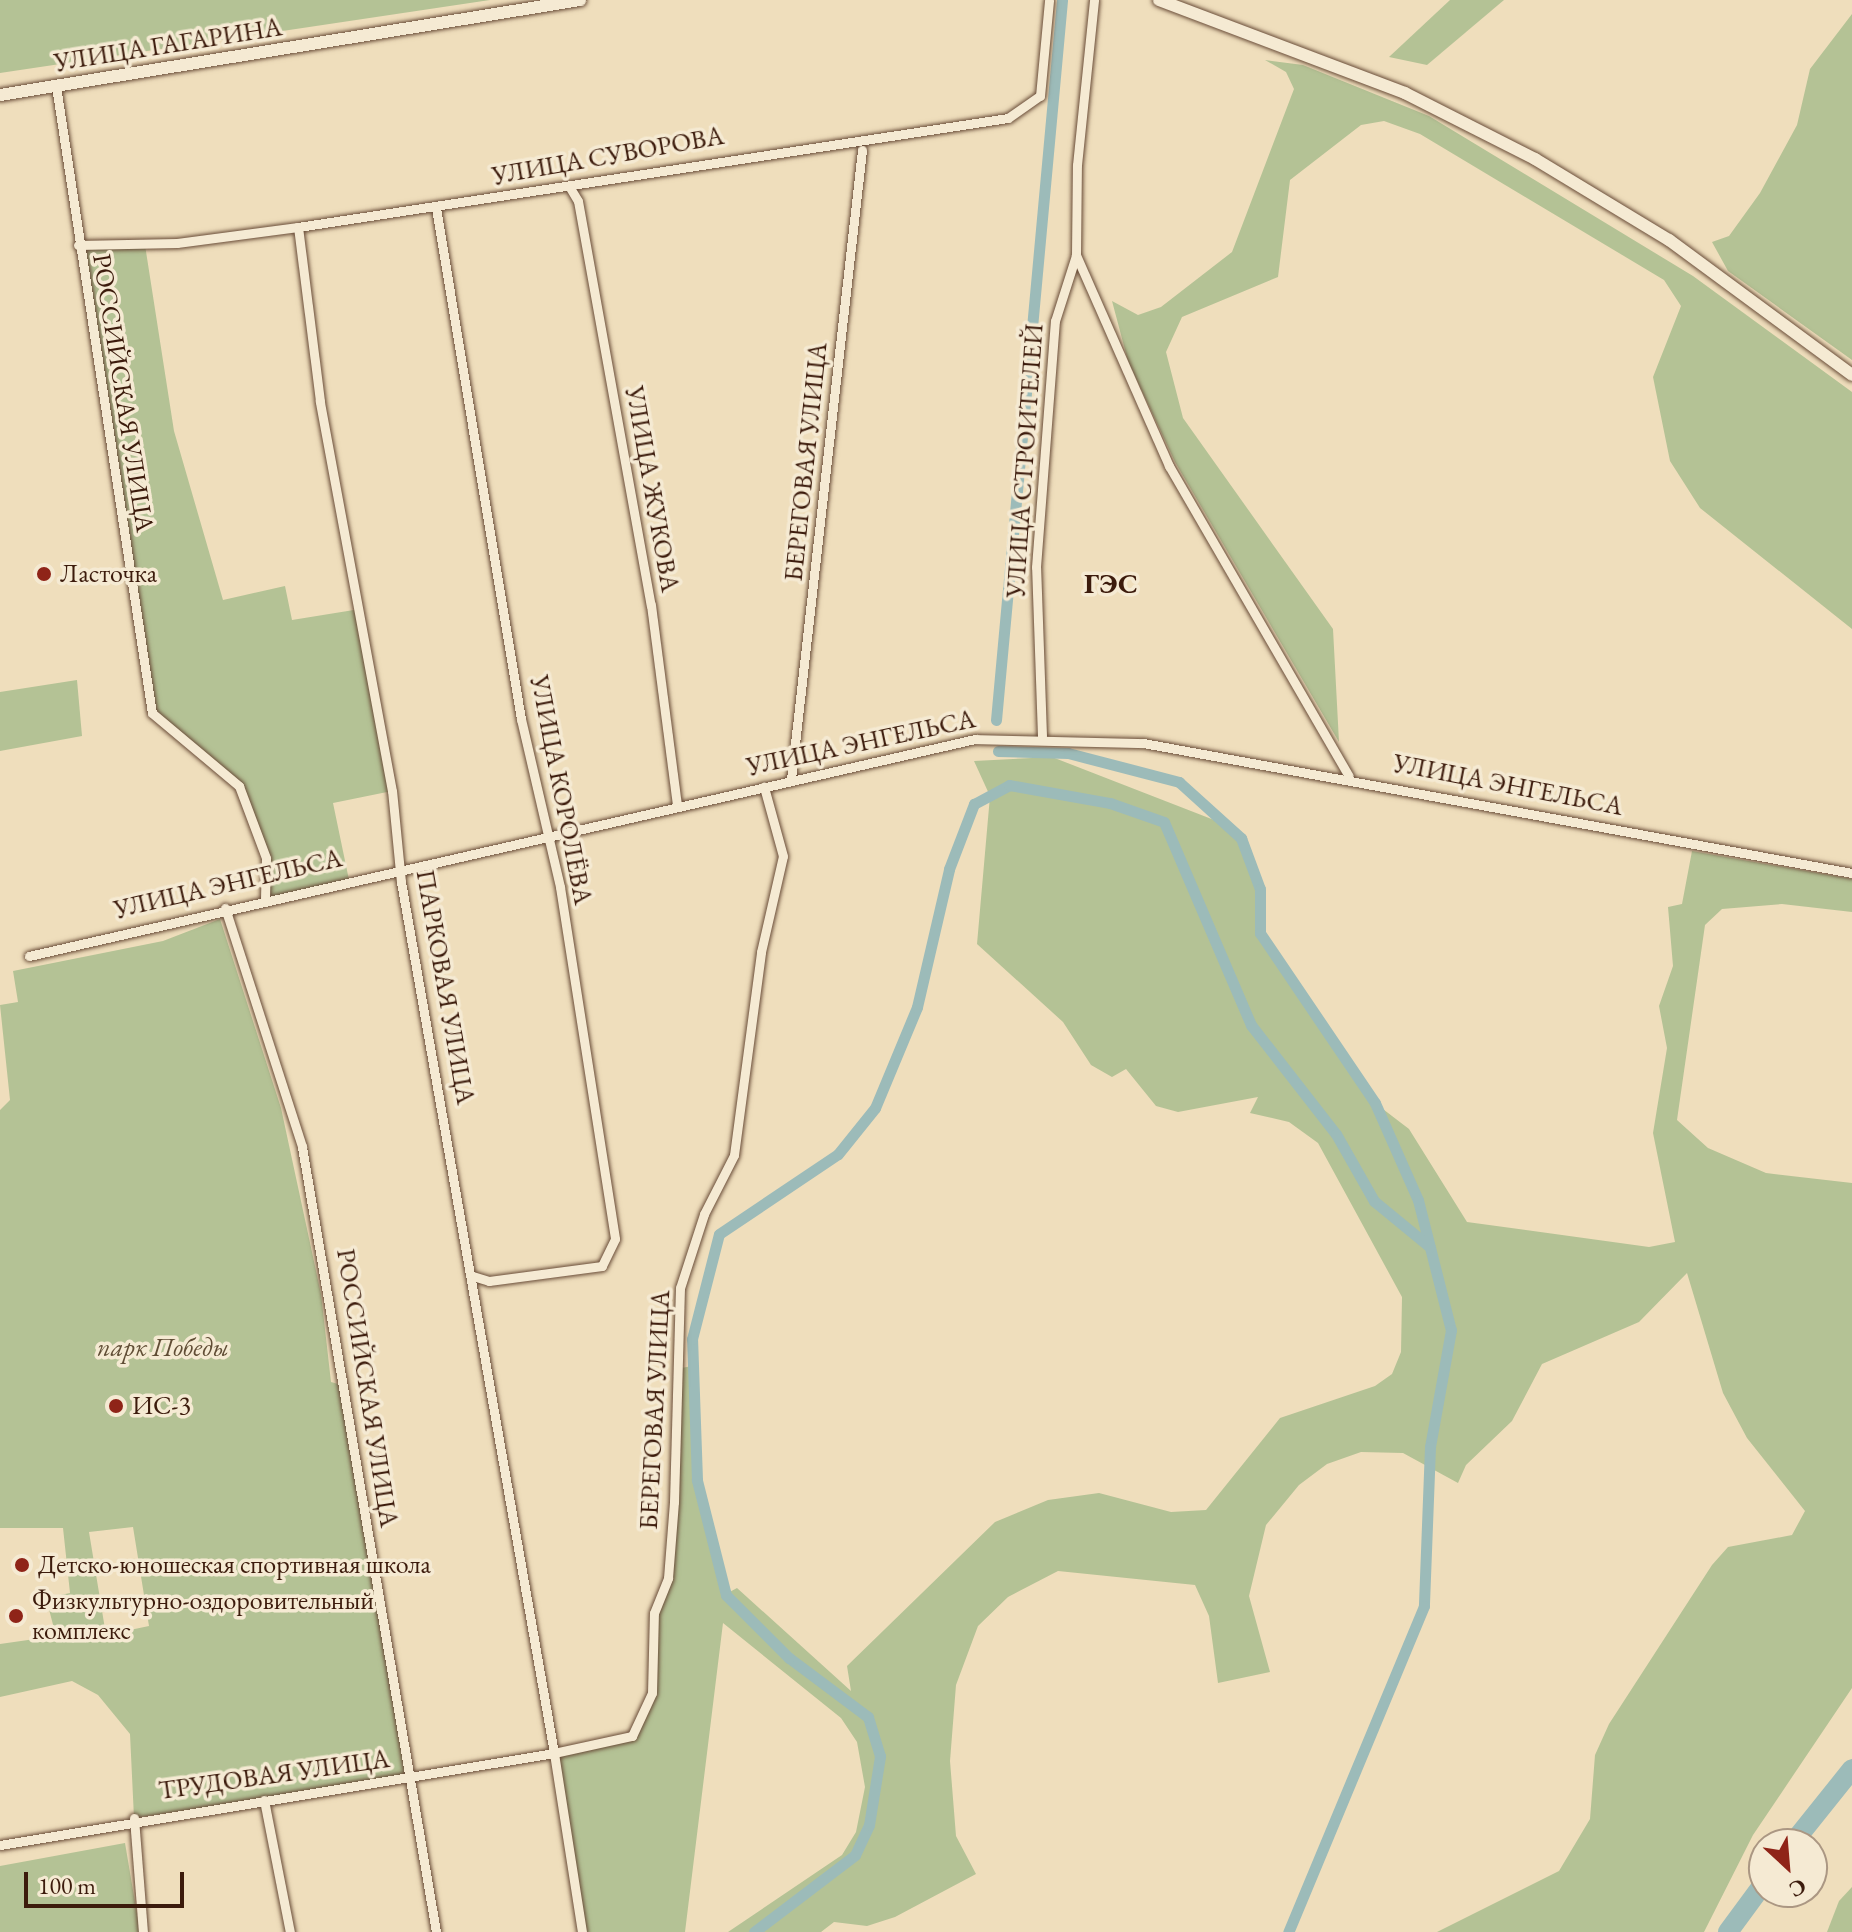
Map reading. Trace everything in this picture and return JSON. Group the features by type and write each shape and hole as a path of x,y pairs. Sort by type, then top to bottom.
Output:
{"street":[{"name":"УЛИЦА ГАГАРИНА","path":"0,95 580,0"},
{"name":"УЛИЦА СУВОРОВА","path":"78,245 177,243 298,227 436,208 856,138 1008,118 1035,105 1049,0"},
{"name":"УЛИЦА СТРОИТЕЛЕЙ","path":"1042,736 1036,567 1055,321 1076,255 1077,165 1094,0"},
{"path":"1159,0 1405,93 1535,159 1669,240 1852,375"},
{"name":"РОССИЙСКАЯ УЛИЦА","path":"56,86 152,713 239,786 266,858 265,900"},
{"path":"856,138 862,150 875,137"},
{"name":"БЕРЕГОВАЯ УЛИЦА","path":"791,779 862,150"},
{"name":"УЛИЦА ЖУКОВА","path":"569,186 578,201 651,605 677,804"},
{"name":"УЛИЦА КОРОЛЁВА","path":"436,208 546,834 614,1247 602,1266 489,1281"},
{"name":"ПАРКОВАЯ УЛИЦА","path":"298,227 320,401 554,1753"},
{"path":"1076,255 1169,466 1349,776"},
{"name":"УЛИЦА ЭНГЕЛЬСА","path":"29,956 225,908 947,744 1042,736 1143,743 1349,776 1852,873"},
{"name":"БЕРЕГОВАЯ УЛИЦА","path":"554,1753 632,1736 652,1693 654,1613 668,1578 674,1502 680,1288 704,1214 734,1155 761,952 783,856 764,787"},
{"name":"РОССИЙСКАЯ УЛИЦА","path":"225,908 302,1147 412,1777 436,1932"},
{"path":"473,1276 489,1281 476,1296"},
{"path":"554,1753 582,1932"},
{"name":"ТРУДОВАЯ УЛИЦА","path":"0,1845 134,1818 554,1753"},
{"path":"264,1800 290,1932"},
{"path":"134,1818 143,1932"}],"green space":[{"path":"0,0 490,0 0,73"},
{"path":"1450,0 1504,0 1427,65 1389,57"},
{"path":"1852,14 1852,360 1728,271 1712,242 1729,236 1760,193 1797,125 1810,69"},
{"path":"1265,60 1303,65 1429,116 1693,276 1852,392 1852,629 1700,508 1670,461 1653,377 1681,306 1664,280 1420,134 1384,121 1361,125 1290,180 1278,277 1182,317 1166,352 1183,418 1333,629 1339,742 1175,462 1128,361 1112,301 1138,315 1161,307 1232,252 1294,89 1286,72"},
{"path":"78,245 145,245 174,431 223,600 285,586 292,620 360,609 392,791 333,803 349,880 265,900 266,858 239,786 152,713"},
{"path":"77,680 82,736 0,751 0,692"},
{"path":"1052,757 1227,825 1241,838 1260,889 1260,933 1375,1103 1409,1129 1467,1222 1649,1247 1675,1242 1653,1133 1667,1048 1659,1006 1673,966 1668,907 1682,904 1692,851 1852,879 1852,912 1782,904 1722,909 1705,925 1677,1120 1708,1148 1766,1173 1852,1183 1852,1688 1758,1828 1748,1828 1748,1845 1704,1932 1437,1932 1559,1871 1590,1819 1595,1755 1609,1724 1712,1565 1728,1547 1792,1535 1805,1511 1747,1438 1723,1393 1687,1273 1639,1322 1542,1364 1512,1421 1466,1465 1458,1483 1403,1453 1361,1452 1327,1464 1299,1485 1266,1525 1249,1596 1270,1672 1218,1683 1209,1616 1195,1585 1058,1571 1008,1597 978,1626 956,1685 950,1761 956,1836 976,1874 895,1917 867,1926 834,1922 821,1932 728,1932 842,1855 856,1832 865,1787 857,1742 841,1718 723,1623 685,1932 582,1932 554,1753 632,1736 649,1706 653,1626 668,1578 676,1369 692,1366 697,1480 726,1594 737,1588 851,1691 847,1666 995,1522 1048,1500 1099,1493 1171,1512 1206,1510 1280,1418 1375,1386 1392,1374 1401,1352 1402,1297 1318,1143 1289,1122 1250,1113 1258,1097 1178,1112 1156,1106 1126,1069 1112,1077 1091,1065 1063,1022 977,944 990,796 974,761"},
{"name":"парк Победы","path":"220,919 281,1108 321,1294 331,1382 345,1386 412,1777 134,1818 130,1734 98,1695 72,1681 0,1697 0,1644 56,1636 46,1598 70,1593 63,1528 0,1528 0,1110 10,1100 0,1005 18,1002 13,971 163,941","holes":["133,1527 149,1626 106,1635 89,1532"]},
{"path":"125,1843 140,1932 0,1932 0,1866"},
{"path":"1852,1887 1852,1932 1827,1932 1839,1901"}],"waterway":[{"path":"996,720 1062,0"},
{"path":"998,751 1068,753 1179,782 1241,838 1260,889 1260,933 1375,1103 1418,1200 1451,1330 1430,1447 1424,1606 1288,1932"},
{"path":"754,1932 855,1855 869,1825 880,1756 868,1717 789,1658 726,1595 697,1480 692,1339 719,1234 838,1154 875,1108 917,1007 949,869 974,804 1009,785 1110,803 1164,822 1251,1025 1336,1134 1374,1201 1430,1247"},
{"path":"1805,1828 1852,1769"},
{"path":"1728,1932 1748,1905"}],"place":[{"name":"Ласточка","path":"44,574"},
{"name":"ИС-3","path":"116,1406"},
{"name":"Детско-юношеская спортивная школа","path":"22,1565"},
{"name":"Физкультурно-оздоровительный комплекс","path":"16,1616"}],"district":[{"name":"ГЭС","path":"1111,583"}]}
